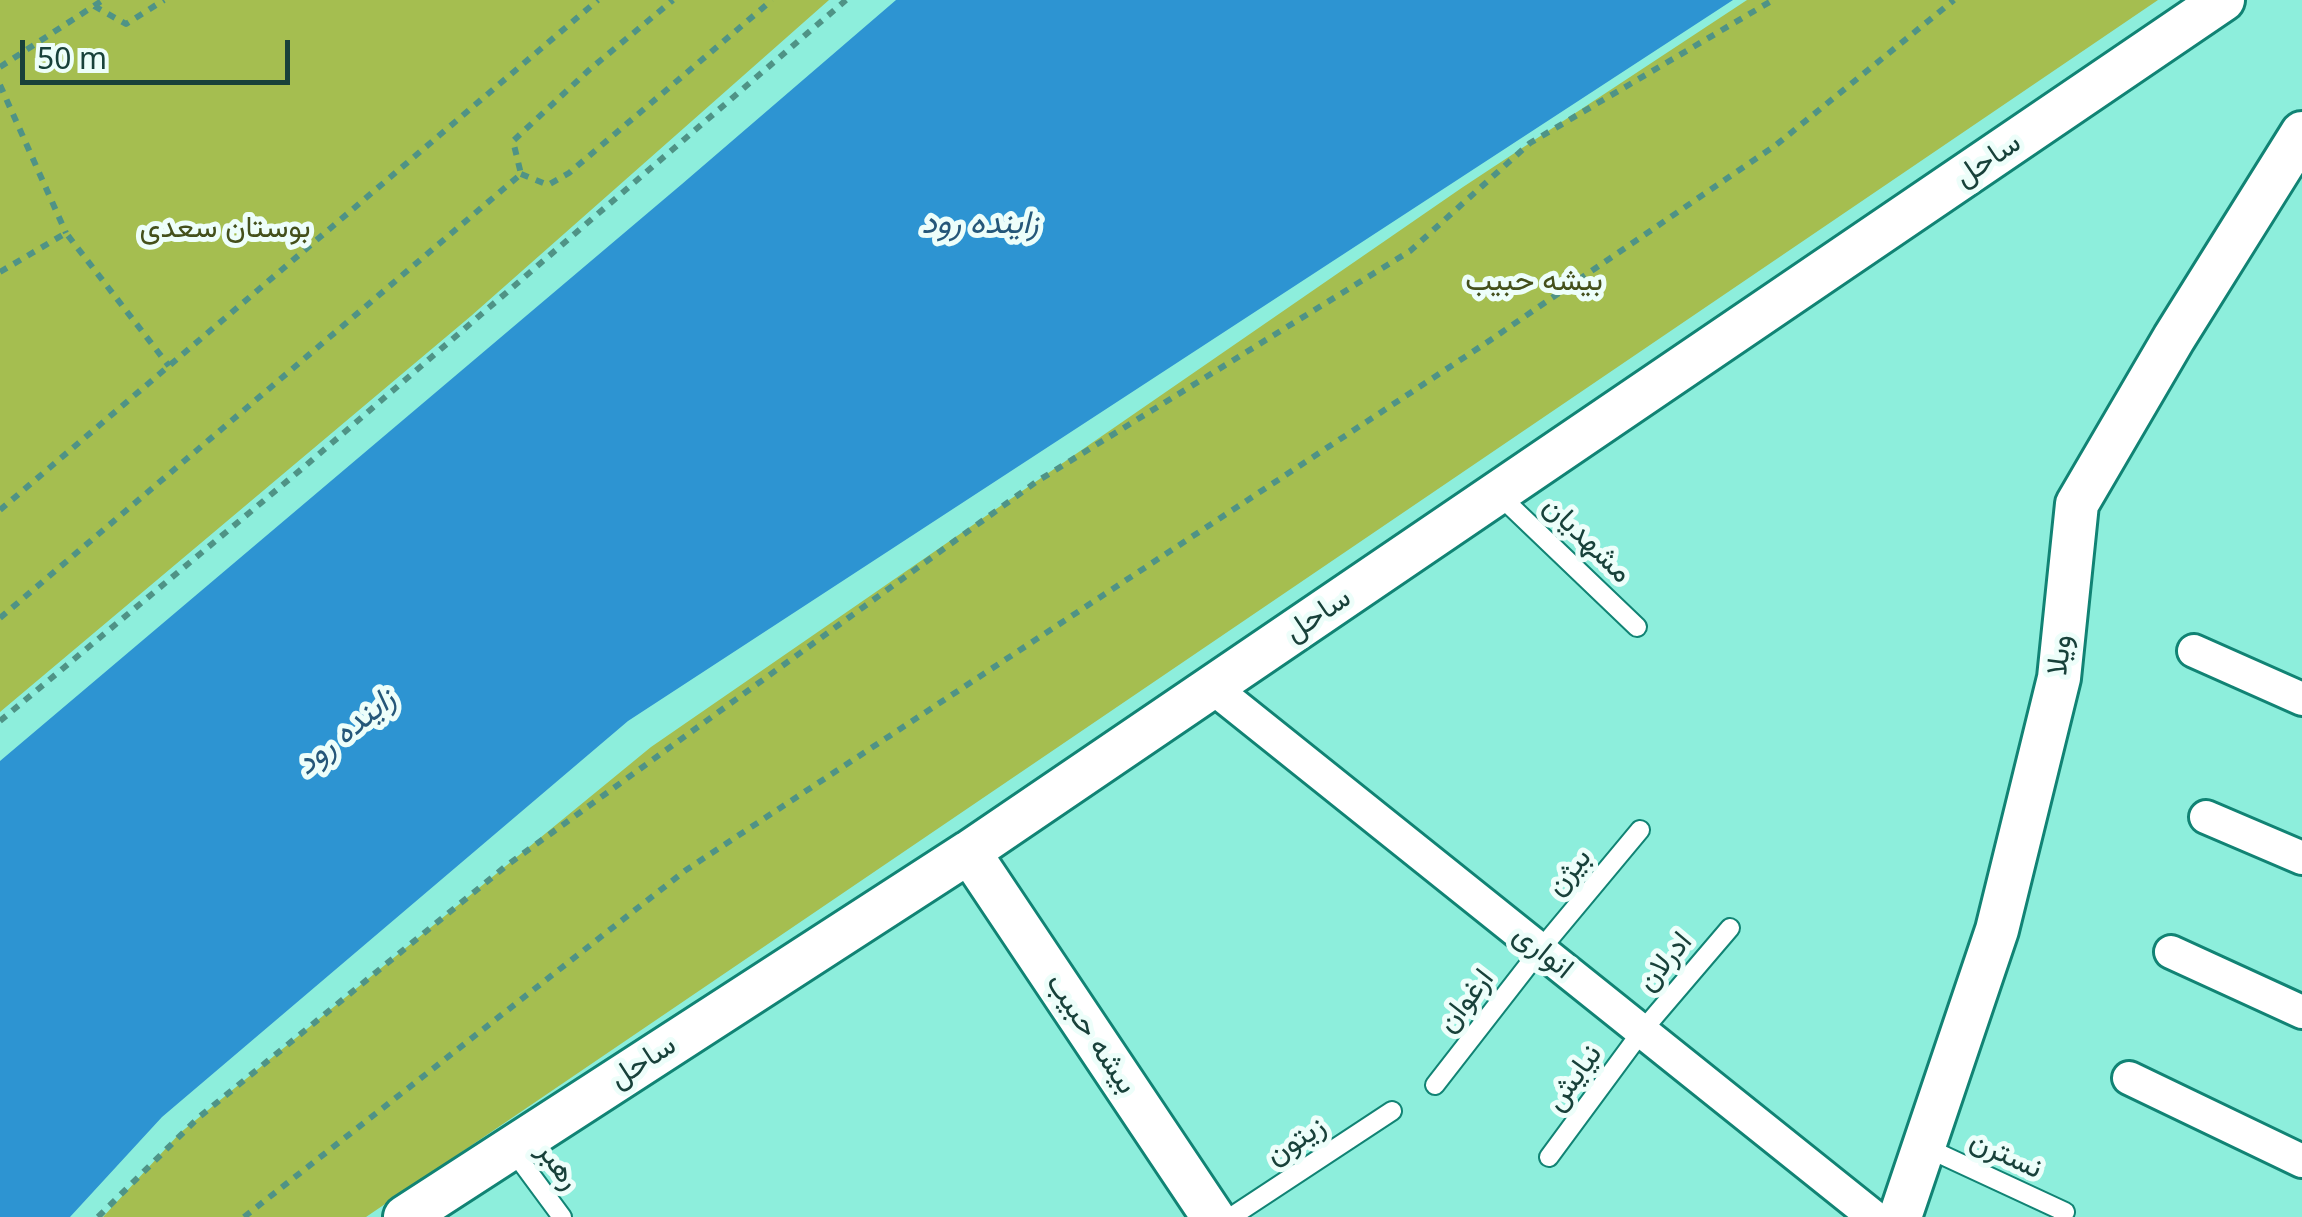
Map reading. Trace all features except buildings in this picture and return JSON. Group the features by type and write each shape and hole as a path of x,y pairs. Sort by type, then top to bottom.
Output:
{"street":[{"name":"ساحل","path":"416,1214 511,1147 969,852 2223,0"},
{"name":"ویلا","path":"1900,1217 1997,930 2059,678 2077,504 2174,338 2302,133"},
{"path":"2194,651 2302,699"},
{"name":"انواری","path":"1212,687 1874,1217"},
{"path":"2206,817 2302,858"},
{"name":"بیشه حبیب","path":"969,852 1213,1217"},
{"path":"2171,952 2302,1012"},
{"path":"2129,1078 2302,1161"}],"lane":[{"name":"مشهدیان","path":"1498,494 1638,626"},
{"name":"بیژن","path":"1540,950 1640,830"},
{"name":"ادرلان","path":"1642,1031 1730,928"},
{"name":"ارغوان","path":"1435,1086 1540,950"},
{"name":"نیایش","path":"1550,1157 1642,1031"},
{"name":"زیتون","path":"1231,1217 1392,1111"},
{"name":"نسترن","path":"1924,1146 2065,1212"},
{"name":"رهبر","path":"511,1147 562,1217"}],"path":[{"path":"0,67 103,0"},
{"path":"94,6 126,24 164,0"},
{"path":"0,510 598,0"},
{"path":"521,174 513,141 672,0"},
{"path":"521,174 548,186 569,173 772,0"},
{"path":"0,721 304,466 846,0"},
{"path":"98,1217 198,1118 522,854 1036,482 1410,251 1530,143 1773,0"},
{"path":"244,1217 686,870 1483,345 1760,156 1954,0"},
{"path":"0,85 66,232 169,366"},
{"path":"0,618 521,174"},
{"path":"0,272 66,232"}],"green space":[{"name":"بوستان سعدی","path":"0,0 829,0 471,316 0,712"},
{"name":"بیشه حبیب","path":"1747,0 2158,0 366,1217 103,1217 180,1133 651,747 1463,187"}],"water":[{"name":"زاینده رود","path":"896,0 1733,0 628,721 162,1117 70,1217 0,1217 0,761"}]}
